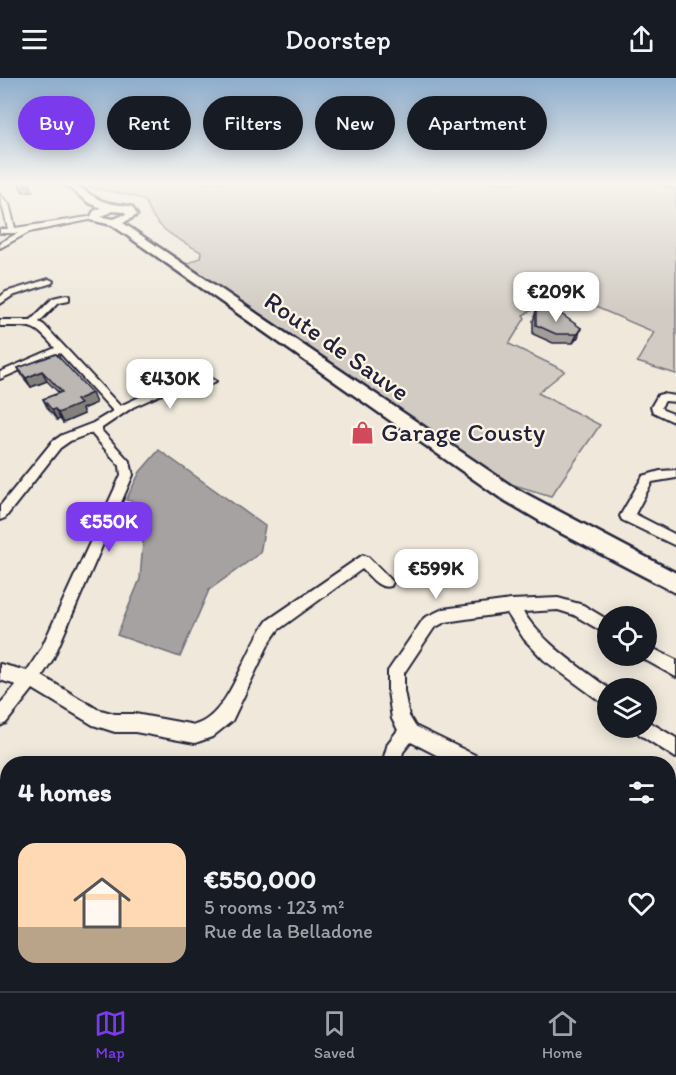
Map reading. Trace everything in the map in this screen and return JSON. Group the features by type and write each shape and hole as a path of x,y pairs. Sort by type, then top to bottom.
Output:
{"main road":[{"name":"Route de Sauve","path":"124,226 190,276 506,492 676,584"}],"street":[{"path":"11,226 12,230"},
{"path":"0,231 55,226"},
{"path":"0,246 28,230"},
{"path":"0,301 9,294 49,281"},
{"path":"33,323 56,300 66,298"},
{"path":"0,323 33,323 40,327 120,412"},
{"path":"0,376 61,349"},
{"path":"0,515 56,445 66,438 97,426 120,412 135,410 197,382 199,378 211,381"},
{"path":"676,399 662,397 656,407 658,412 676,420"},
{"path":"0,717 32,679 51,646 127,475 126,465 96,432 97,426"},
{"path":"676,474 647,479 627,516 676,541"},
{"path":"0,672 9,676 32,679 93,716 115,723 135,723 195,734 206,731 226,715 263,638 273,625 363,561 386,582"},
{"path":"458,756 409,732 401,719 396,691 396,671 429,623 442,616 511,606 558,603 578,610 597,621"},
{"path":"511,606 529,634 550,655 597,691"},
{"path":"657,658 676,669"},
{"path":"392,756 392,750 399,739 409,732"},
{"path":"657,736 676,749"}],"shaded area":[{"path":"161,226 676,226 676,374 637,362 654,332 563,293 523,315 525,318 509,344 565,371 538,393 600,425 551,496 501,481 182,266 200,258 201,252 176,238"},
{"path":"159,450 265,526 260,553 209,590 180,657 117,635 140,579 146,504 126,500 140,472"}],"building":[{"path":"554,309 581,328 577,334 556,334 536,325 536,311"},
{"path":"56,354 92,393 76,400 80,404 58,413 55,409 52,410 43,399 62,392 42,371 26,378 18,368"}],"place":[{"name":"Garage Cousty","path":"363,432"}]}
